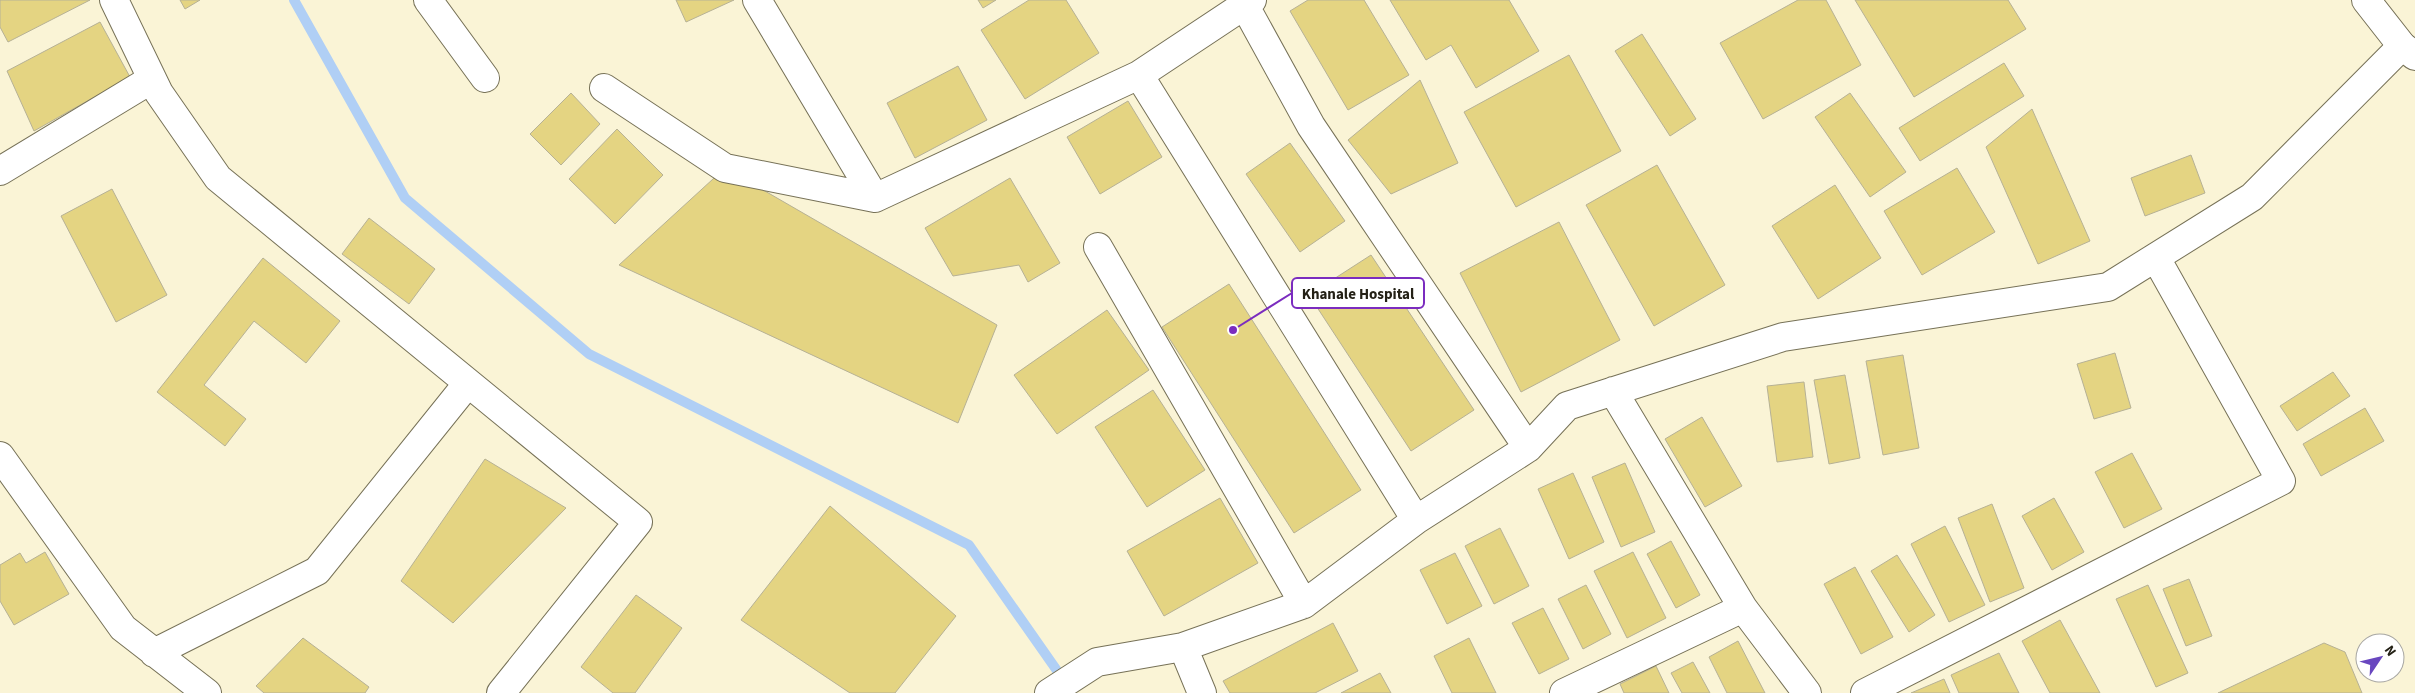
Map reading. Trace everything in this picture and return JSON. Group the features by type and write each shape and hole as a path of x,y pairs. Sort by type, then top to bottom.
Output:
{"street":[{"path":"114,0 159,93 218,178 638,522 500,693"},
{"path":"428,0 485,78"},
{"path":"757,0 875,198"},
{"path":"1049,693 1097,662 1182,647 1304,604 1416,520 1528,448 1567,406 1783,337 2108,287 2252,198 2409,51 2366,0"},
{"path":"604,88 725,168 875,198 1139,75 1248,3 1311,126 1528,448"},
{"path":"1139,75 1416,520"},
{"path":"0,171 152,79"},
{"path":"1098,247 1304,604"},
{"path":"1865,693 2281,481 2156,258"},
{"path":"154,653 318,571 468,383"},
{"path":"1613,391 1743,608 1806,693"},
{"path":"0,456 123,628 206,693"},
{"path":"1564,693 1743,608"},
{"path":"1182,647 1202,693"}],"building":[{"path":"0,0 90,0 8,42 0,27"},
{"path":"180,0 200,0 185,9"},
{"path":"676,0 734,0 686,22"},
{"path":"978,0 996,0 983,8"},
{"path":"1029,0 1066,0 1099,53 1025,99 981,30"},
{"path":"1308,0 1364,0 1409,75 1348,110 1290,11"},
{"path":"1390,0 1509,0 1539,51 1476,88 1451,45 1426,60"},
{"path":"1798,0 1826,0 1861,65 1763,119 1720,43"},
{"path":"1855,0 2008,0 2026,29 1914,97"},
{"path":"100,22 130,77 34,131 7,71"},
{"path":"1642,34 1696,119 1670,136 1615,51"},
{"path":"1569,55 1621,151 1516,207 1464,112"},
{"path":"2004,63 2024,96 1920,161 1899,128"},
{"path":"958,66 987,120 915,158 887,103"},
{"path":"1420,80 1458,163 1391,194 1348,140"},
{"path":"571,93 600,124 561,165 530,134"},
{"path":"1850,93 1906,172 1870,197 1815,117"},
{"path":"1128,101 1162,157 1100,194 1067,137"},
{"path":"2032,109 2090,241 2038,264 1986,147"},
{"path":"617,129 663,175 615,224 569,179"},
{"path":"1290,143 1345,221 1300,252 1246,174"},
{"path":"2191,155 2205,193 2145,216 2131,178"},
{"path":"1657,165 1725,285 1654,326 1586,205"},
{"path":"725,168 997,325 958,423 619,265"},
{"path":"1957,168 1995,232 1922,275 1884,211"},
{"path":"1010,178 1060,263 1028,282 1019,265 953,276 925,228"},
{"path":"1835,185 1881,258 1818,299 1772,226"},
{"path":"112,189 167,295 116,322 61,216"},
{"path":"369,218 435,269 409,304 342,254"},
{"path":"1559,222 1620,340 1521,392 1460,273"},
{"path":"1371,255 1474,410 1411,451 1309,295"},
{"path":"263,258 340,321 306,363 254,321 204,385 246,419 225,446 157,392"},
{"path":"1229,284 1361,490 1294,533 1162,327"},
{"path":"1107,310 1149,370 1057,434 1014,375"},
{"path":"2115,353 2131,408 2094,419 2077,364"},
{"path":"1903,355 1919,448 1883,455 1866,361"},
{"path":"2333,372 2350,396 2297,431 2280,406"},
{"path":"1845,375 1860,458 1829,464 1814,380"},
{"path":"1804,382 1813,457 1777,462 1767,386"},
{"path":"1153,390 1205,470 1147,507 1095,427"},
{"path":"2365,408 2384,441 2321,476 2303,444"},
{"path":"1702,417 1742,486 1705,507 1665,439"},
{"path":"2132,453 2162,509 2124,528 2095,472"},
{"path":"485,459 566,508 453,623 401,581"},
{"path":"1625,463 1655,532 1621,547 1592,477"},
{"path":"1573,473 1604,542 1569,559 1538,489"},
{"path":"1220,498 1258,563 1164,616 1127,551"},
{"path":"2054,498 2084,552 2052,570 2022,516"},
{"path":"1992,504 2024,588 1990,602 1958,518"},
{"path":"830,506 956,616 895,693 850,693 741,620"},
{"path":"1945,526 1985,605 1949,622 1911,544"},
{"path":"1500,528 1529,586 1494,604 1465,546"},
{"path":"1671,541 1700,595 1676,608 1647,554"},
{"path":"45,552 69,594 14,625 0,601 0,565 20,553 26,563"},
{"path":"1633,552 1666,618 1627,638 1594,571"},
{"path":"1455,553 1482,606 1447,624 1420,570"},
{"path":"1897,555 1935,615 1909,632 1871,571"},
{"path":"1855,567 1893,637 1861,654 1824,584"},
{"path":"2189,579 2212,636 2186,646 2163,589"},
{"path":"1586,585 1611,634 1583,649 1558,599"},
{"path":"2148,585 2188,673 2156,687 2116,599"},
{"path":"636,595 682,628 635,693 613,693 581,667"},
{"path":"1543,608 1569,659 1539,674 1512,623"},
{"path":"2060,620 2100,693 2050,693 2022,641"},
{"path":"1333,623 1358,671 1315,693 1230,693 1223,681"},
{"path":"303,638 369,687 365,693 264,693 256,686"},
{"path":"1469,638 1496,693 1452,693 1434,656"},
{"path":"1738,641 1765,693 1727,693 1709,657"},
{"path":"2324,643 2345,652 2355,676 2355,683 2358,683 2362,693 2218,693"},
{"path":"1999,653 2019,693 1959,693 1951,675"},
{"path":"1693,662 1710,693 1682,693 1671,673"},
{"path":"1656,666 1669,693 1624,693 1620,684"},
{"path":"1380,673 1391,693 1341,693"},
{"path":"1944,679 1950,693 1911,693"}],"waterway":[{"path":"294,0 405,198 589,354 969,545 1065,682"}],"place":[{"name":"Khanale Hospital","path":"1233,330"}]}
